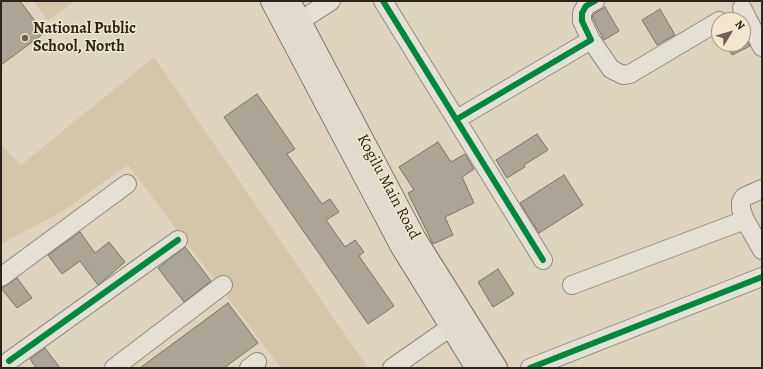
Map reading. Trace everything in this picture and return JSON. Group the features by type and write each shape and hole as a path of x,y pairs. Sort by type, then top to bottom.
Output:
{"main road":[{"name":"Kogilu Main Road","path":"272,1 402,247 458,322 496,368"},
{"name":"Kogilu Main Road","path":"289,1 416,239 458,322 477,368"}],"street":[{"path":"300,21 331,1"},
{"path":"383,1 543,260"},
{"path":"595,1 586,6 582,13 582,21 591,40 611,69 623,74 630,74 711,26"},
{"path":"734,12 747,4 762,47"},
{"path":"457,120 591,40"},
{"path":"1,277 128,184"},
{"path":"762,189 744,197 741,202 741,209 745,220 762,250"},
{"path":"572,285 745,220"},
{"path":"8,360 178,240"},
{"path":"530,368 762,277"},
{"path":"114,368 223,285"},
{"path":"392,368 458,322"}],"shaded area":[{"path":"34,1 75,1 48,21"},
{"path":"154,57 368,368 281,368 128,165 63,211 1,244 1,144 21,165"}],"building":[{"path":"1,1 20,1 44,33 1,65"},
{"path":"605,7 619,31 604,40 592,16"},
{"path":"660,9 675,35 657,45 642,20"},
{"path":"730,52 738,52 732,55"},
{"path":"257,94 295,149 287,154 322,204 330,199 339,212 326,220 345,247 355,240 364,252 359,256 394,306 368,324 224,117"},
{"path":"537,134 548,150 507,178 496,160"},
{"path":"438,142 451,162 465,154 474,169 462,177 474,203 445,217 453,235 433,244 408,193 414,190 399,167"},
{"path":"564,175 583,205 539,233 520,203"},
{"path":"80,232 95,253 109,242 125,262 98,285 80,261 62,274 48,255"},
{"path":"185,247 211,281 184,302 158,268"},
{"path":"498,269 514,294 493,307 478,282"},
{"path":"17,278 32,298 17,308 1,288"},
{"path":"228,303 258,343 224,368 140,368"},
{"path":"45,348 60,368 36,368 30,359"}],"cycle path":[{"path":"383,1 543,260"},
{"path":"457,119 591,40 582,21 582,13 586,6 595,1"},
{"path":"9,361 178,240"},
{"path":"530,368 762,277"}],"place":[{"name":"National Public School, North","path":"25,38"}]}
